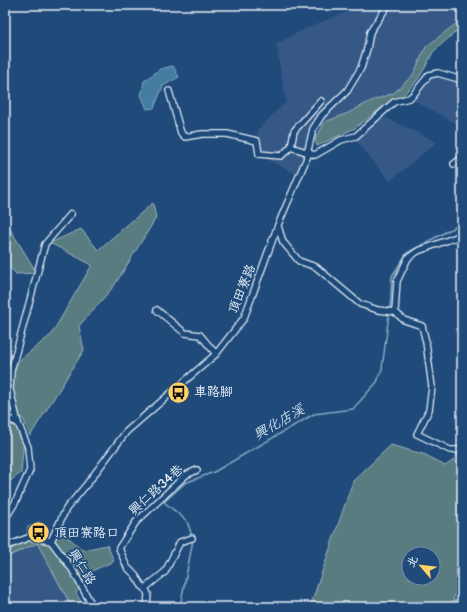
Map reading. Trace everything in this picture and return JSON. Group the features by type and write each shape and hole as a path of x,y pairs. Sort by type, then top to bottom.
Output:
{"street":[{"name":"頂田寮路","path":"51,541 66,509 126,432 216,354 244,318 278,225 309,153 308,150 313,129 322,115 347,91 361,68 367,49 370,32 388,5"},
{"path":"291,147 315,155 341,140 356,136 394,102 409,98 413,95 430,75 438,73 462,80"},
{"path":"169,91 181,133 185,137 202,134 227,134 257,141 259,154 280,156 291,147 294,131 321,101"},
{"path":"454,164 462,158"},
{"path":"5,519 15,503 30,470 28,447 18,423 10,390 11,371 45,244 71,214"},
{"path":"278,225 283,242 299,261 316,267 360,304 378,310 395,312 404,320 422,326 426,342 432,388 429,410 417,434 450,450 462,450"},
{"path":"395,312 397,281 408,258 418,251 462,235"},
{"path":"157,310 185,333 200,335 216,354"},
{"path":"5,422 12,420 18,423"},
{"name":"興仁路34巷","path":"145,588 127,567 119,548 136,522 186,475 197,470"},
{"name":"興仁路","path":"5,547 30,537 51,541 72,568 93,607"},
{"path":"147,607 148,594 145,588 165,572 180,542 192,538"}],"shaded area":[{"path":"353,5 462,5 462,19 426,47 413,75 394,93 371,101 348,113 325,122 295,174 255,153 258,129 286,102 276,44 305,29 351,10"},
{"path":"173,66 179,77 163,86 154,108 147,109 141,95 144,81 160,69"},
{"path":"438,75 462,81 462,119 457,124 413,100 429,78"},
{"path":"382,116 437,142 390,181 356,141"},
{"path":"37,543 72,607 5,607 5,558"}],"green space":[{"path":"462,19 462,26 433,52 416,82 403,95 388,103 355,128 317,146 315,140 325,122 348,113 371,101 394,93 413,75 426,47"},
{"path":"153,203 156,218 114,286 79,326 84,350 30,436 23,419 8,410 5,411 5,371 51,335 92,265 50,243 81,229 98,250"},
{"path":"5,221 37,273 16,274 5,262"},
{"path":"14,425 24,439 21,473 5,485 5,426"},
{"path":"391,445 426,455 445,466 454,460 462,447 462,585 457,589 453,600 462,602 462,607 310,607 353,481"},
{"path":"39,522 50,534 64,534 83,550 107,545 114,561 94,570 76,593 84,607 72,607 37,543 5,558 5,550 27,541 28,527"}],"waterway":[{"name":"興化店溪","path":"390,310 392,276 407,253 462,223"},
{"name":"興化店溪","path":"192,536 187,521 164,502 185,483 214,472 314,414 353,409 377,382 382,369 389,314"},
{"name":"興化店溪","path":"180,607 193,540"}],"place":[{"name":"車路腳","path":"178,392"},
{"name":"頂田寮路口","path":"38,533"}]}
